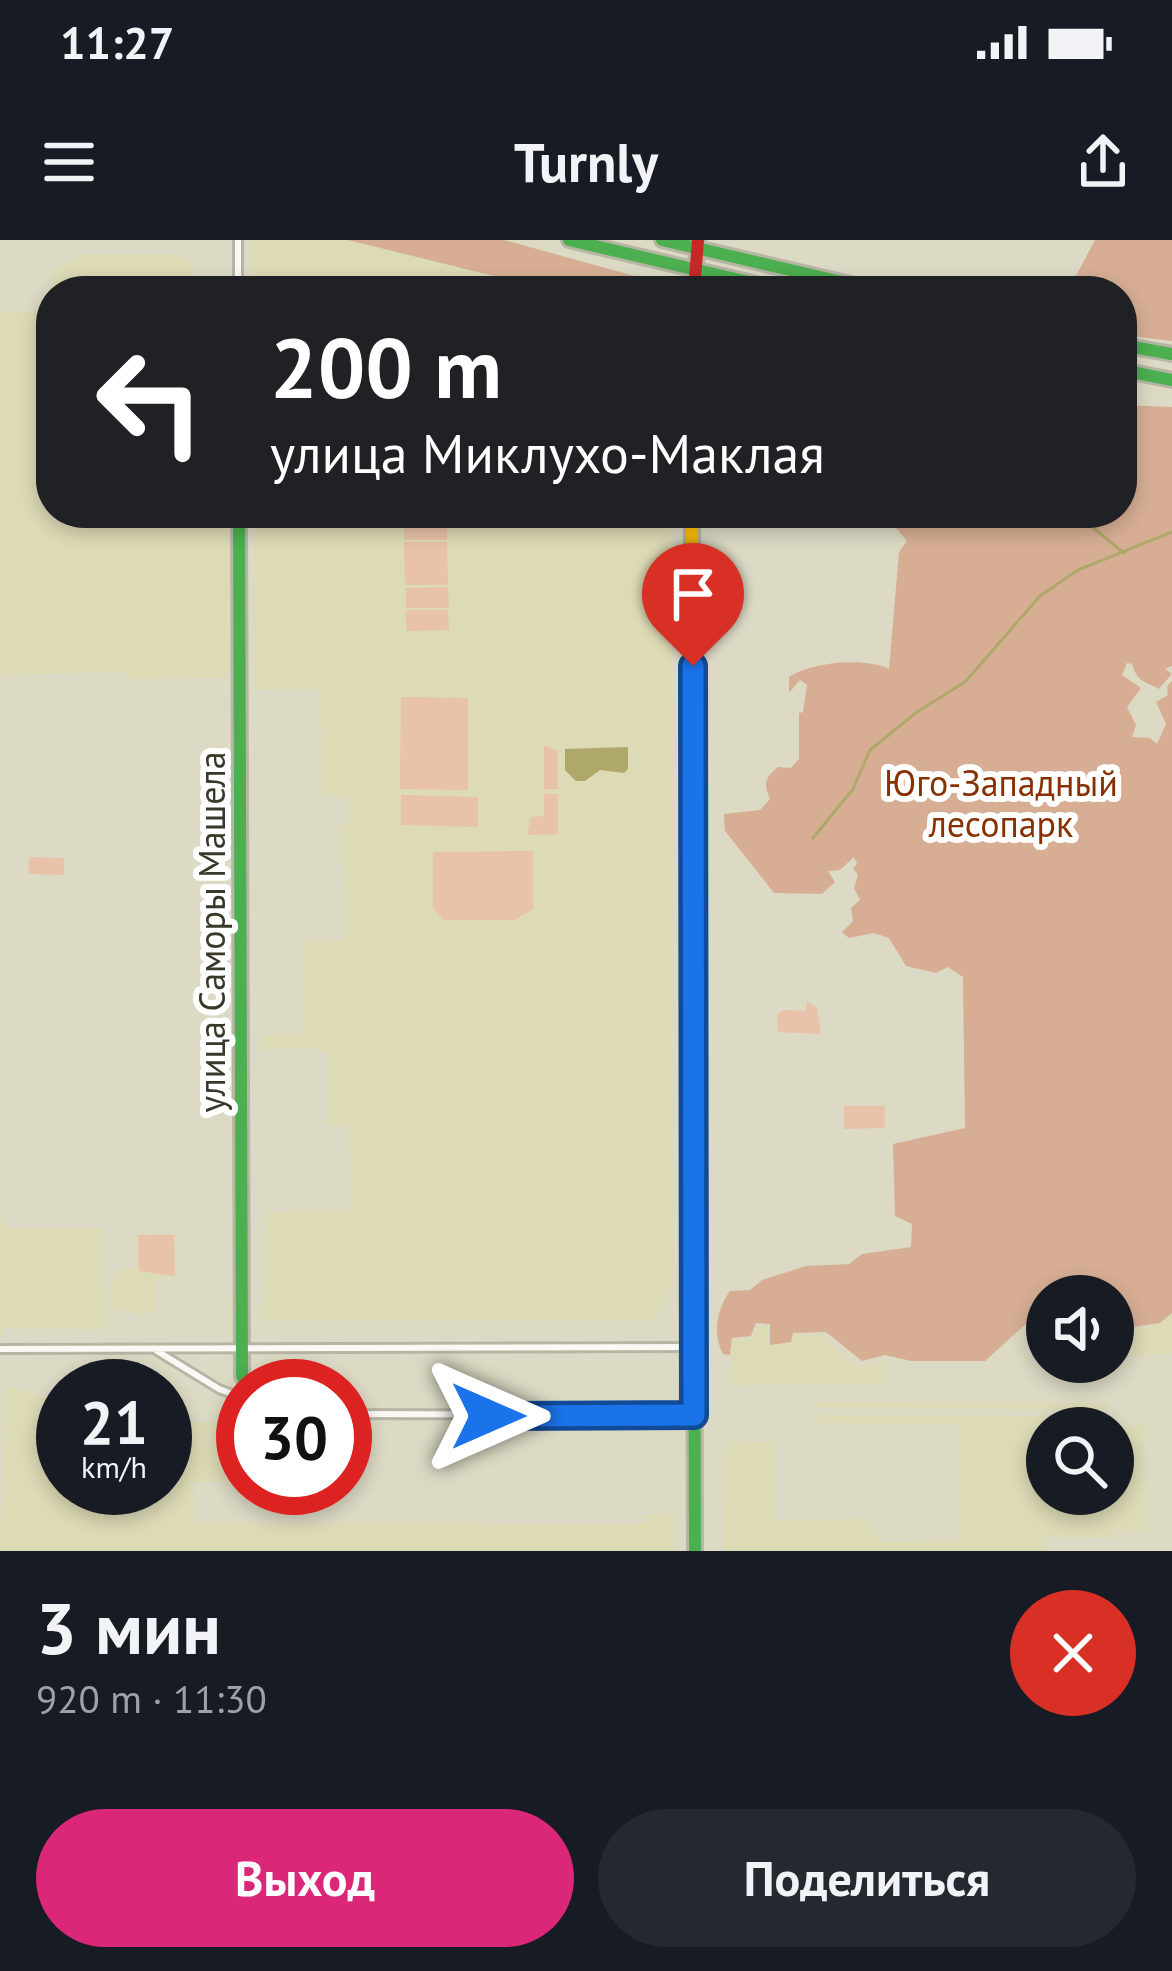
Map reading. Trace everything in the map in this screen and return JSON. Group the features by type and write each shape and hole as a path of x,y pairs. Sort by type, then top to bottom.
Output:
{"main road":[{"path":"569,240 722,276"},
{"path":"662,240 698,244 822,276"},
{"path":"695,276 698,244"},
{"path":"1137,348 1172,355"},
{"path":"1137,373 1172,380"},
{"name":"улица Саморы Машела","path":"239,528 243,1359"},
{"path":"692,528 695,1551"}],"street":[{"path":"238,240 238,276"},
{"path":"0,1349 694,1347"},
{"path":"154,1349 216,1383"},
{"path":"372,1414 694,1415"}],"shaded area":[{"path":"251,240 348,240 494,276 252,276"},
{"path":"84,254 168,254 192,260 193,276 54,276 54,270"},
{"path":"0,311 36,312 36,528 228,528 228,678 128,679 124,672 0,675"},
{"path":"255,528 671,528 673,1284 653,1320 262,1320 267,1212 351,1211 349,1125 327,1125 327,1054 315,1047 262,1050 262,1036 303,1034 303,941 346,940 341,824 350,823 349,796 322,796 321,689 253,690"},
{"path":"404,528 447,528 447,540 404,540"},
{"path":"404,542 447,542 448,585 405,585"},
{"path":"448,587 449,608 406,608 406,588"},
{"path":"406,610 448,610 449,630 406,631"},
{"path":"401,697 468,698 468,790 400,789"},
{"path":"544,746 557,750 558,789 544,789"},
{"path":"628,747 624,773 600,770 585,781 576,781 565,770 565,749"},
{"path":"544,794 558,794 558,834 527,835 531,817 544,816"},
{"path":"401,795 478,797 478,827 401,825"},
{"path":"533,851 533,909 515,920 444,920 433,908 433,852"},
{"path":"29,857 64,858 64,875 29,874"},
{"path":"807,1001 817,1008 821,1034 778,1032 777,1014 806,1011"},
{"path":"844,1106 885,1106 885,1128 844,1129"},
{"path":"0,1218 12,1228 104,1228 105,1326 4,1328 0,1338"},
{"path":"175,1234 176,1276 156,1279 156,1312 112,1311 112,1280 123,1268 138,1267 136,1235"},
{"path":"138,1235 174,1235 175,1276 139,1271"},
{"path":"1172,1314 1172,1353 1134,1357 1134,1329 1161,1324"},
{"path":"756,1326 768,1326 768,1347 794,1334 824,1335 855,1367 886,1361 885,1384 730,1385 733,1340 754,1339"},
{"path":"7,1387 36,1394 36,1515 192,1515 192,1422 216,1422 216,1482 193,1482 194,1523 644,1524 645,1514 676,1513 676,1551 0,1551"},
{"path":"817,1402 1106,1403 1107,1407 1026,1409 817,1407"},
{"path":"817,1415 1026,1416 1026,1425 1021,1425 1026,1425 1026,1515 1134,1515 1134,1425 1145,1424 1146,1531 1115,1531 1114,1538 1046,1537 1045,1551 723,1551 726,1441 775,1442 775,1520 865,1519 881,1542 961,1541 958,1424 817,1423"}],"green space":[{"path":"348,240 504,240 635,276 494,276"},
{"path":"1095,240 1172,240 1172,341 1137,337 1137,276 1076,276"},
{"name":"Юго-Западный лесопарк","path":"1137,406 1172,407 1172,666 1165,669 1172,674 1159,689 1139,678 1132,664 1127,663 1122,675 1141,688 1127,707 1136,725 1132,737 1150,738 1157,744 1166,724 1156,702 1168,695 1172,681 1172,1313 1160,1323 1134,1327 1134,1275 1026,1275 1026,1324 985,1361 911,1361 885,1355 862,1361 826,1332 793,1333 791,1342 770,1345 770,1324 756,1323 751,1336 732,1338 730,1355 723,1354 718,1321 730,1291 750,1290 762,1280 806,1266 849,1264 862,1254 911,1247 912,1224 895,1216 893,1144 965,1128 963,977 948,967 936,973 906,966 889,938 874,933 849,938 842,932 853,921 851,908 860,900 854,888 858,875 854,857 840,870 828,871 835,882 822,894 774,893 725,831 724,814 760,810 770,799 766,781 770,774 778,767 791,768 799,759 799,713 807,685 800,680 789,693 789,677 839,663 889,669 899,552 907,541 896,528 1137,528"}],"waterway":[{"path":"1093,528 1124,553"},
{"path":"813,838 853,789 870,750 965,682 1040,596 1078,570 1172,532"}],"traffic: fast":[{"path":"569,240 723,276"},
{"path":"662,240 816,276"},
{"path":"1137,348 1172,354"},
{"path":"1137,373 1172,380"},
{"path":"239,528 242,1359"},
{"path":"693,951 695,1551"}],"traffic: slow":[{"path":"692,528 693,951"}],"traffic: jam":[{"path":"695,276 698,240"}],"route":[{"path":"488,1416 694,1415 693,666"}]}
